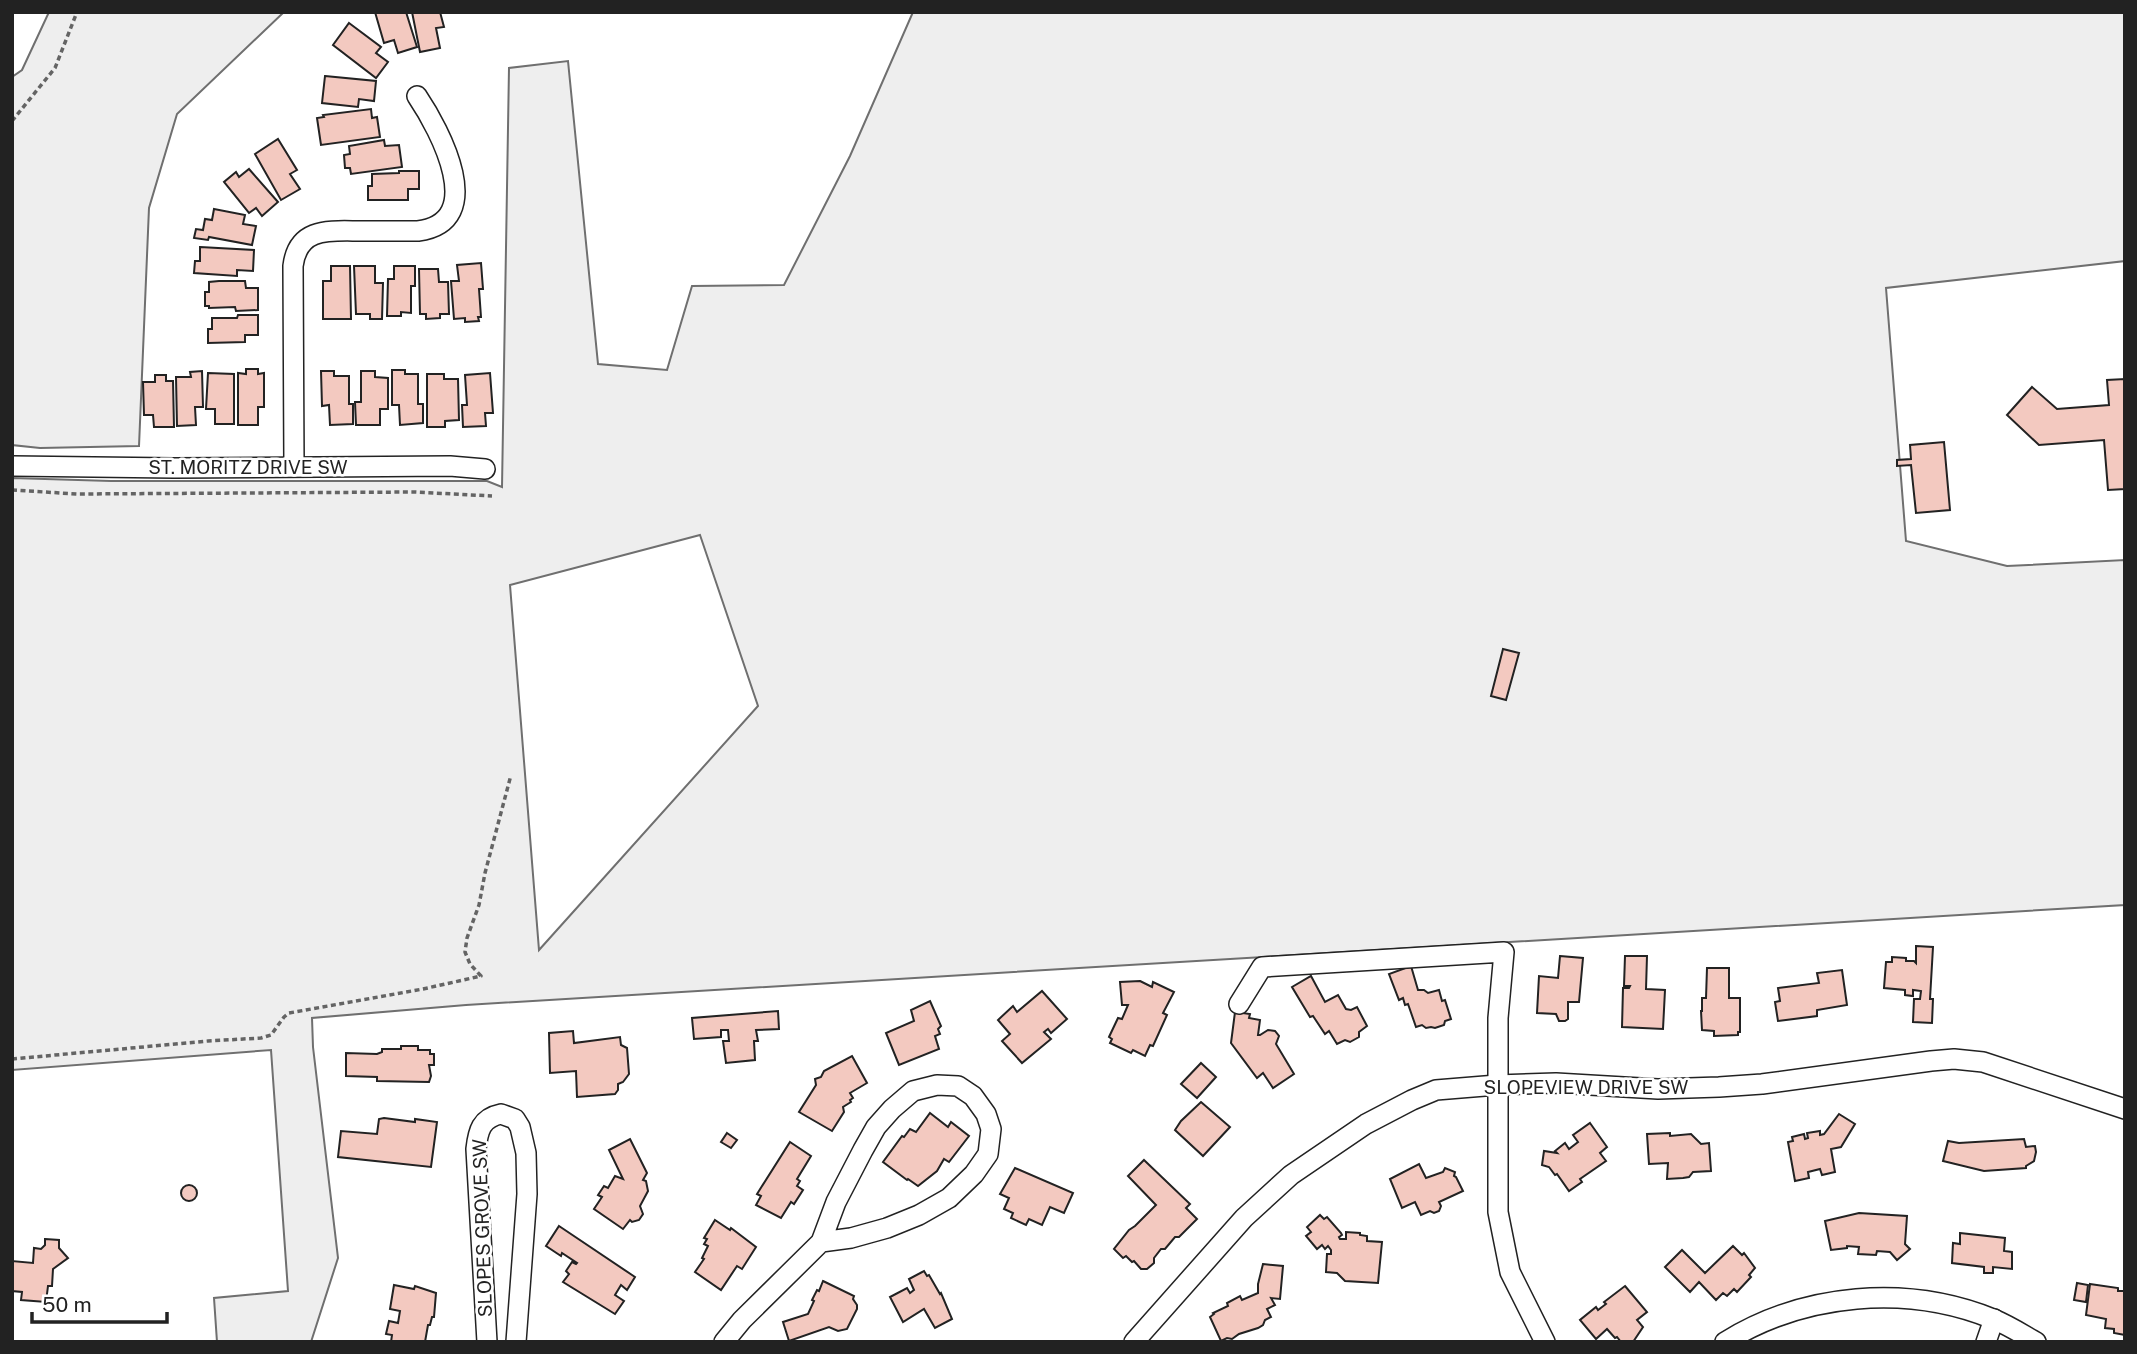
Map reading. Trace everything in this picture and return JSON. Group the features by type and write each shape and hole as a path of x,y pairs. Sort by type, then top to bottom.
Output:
{"street":[{"path":"294,467 293,267 298,248 305,240 323,231 433,229 444,222 453,210 456,191 446,150 434,120 417,96"},
{"name":"ST. MORITZ DRIVE SW","path":"12,466 450,466 485,469"},
{"path":"1239,1004 1262,967 1504,952 1498,1018 1498,1212 1510,1272 1545,1342"},
{"name":"SLOPEVIEW DRIVE SW","path":"1134,1342 1244,1218 1291,1175 1366,1124 1436,1090 1556,1083 1658,1089 1718,1087 1762,1084 1954,1059 1983,1062 2125,1109"},
{"path":"724,1342 742,1320 821,1242 836,1202 863,1150 876,1127 892,1109 913,1091 937,1085 958,1086 973,1096 986,1114 991,1129 988,1154 974,1174 949,1198 919,1215 851,1238 821,1242"},
{"name":"SLOPES GROVE SW","path":"487,1342 476,1149 480,1127 491,1117 501,1114 514,1119 520,1127 526,1153 527,1194 516,1342"},
{"path":"1725,1342 1760,1323 1819,1304 1904,1298 1926,1301 1994,1320 2036,1342"},
{"path":"1986,1342 1994,1320"}],"path":[{"path":"12,121 55,68 77,12"},
{"path":"12,490 77,494 415,492 492,496"},
{"path":"12,1059 261,1038 271,1035 289,1013 481,976 470,964 465,952 467,938 479,905 511,775"}],"shaded area":[{"path":"49,12 284,12 177,114 149,208 139,446 40,448 12,445 12,77 22,70"},
{"path":"913,12 2125,12 2125,261 1886,288 1906,541 2007,566 2125,560 2125,905 466,1005 312,1018 313,1047 338,1258 311,1342 217,1342 214,1298 288,1291 271,1050 12,1070 12,478 111,481 487,481 502,487 509,68 568,61 598,364 667,370 692,286 784,285 850,156","holes":["700,535 758,706 539,950 510,585"]}],"building":[{"path":"375,12 406,12 417,47 398,53 394,40 384,43"},
{"path":"412,12 440,12 444,27 436,28 440,48 420,52"},
{"path":"349,23 381,47 376,53 388,62 376,78 333,45"},
{"path":"325,76 376,81 374,101 359,99 358,107 322,103"},
{"path":"371,109 372,118 377,117 380,137 321,145 317,118"},
{"path":"278,139 297,170 290,174 300,189 281,200 255,154"},
{"path":"384,140 385,146 399,145 402,167 351,174 350,168 345,168 344,155 350,154 349,146"},
{"path":"249,169 278,202 262,216 256,208 249,213 224,182 236,172 239,177"},
{"path":"419,171 419,189 408,189 408,200 368,200 368,186 372,186 372,174"},
{"path":"214,209 245,215 243,224 256,226 252,245 209,237 208,240 194,238 196,229 203,230 205,219 212,220"},
{"path":"200,247 254,250 253,271 237,270 237,276 194,273 195,261 200,261"},
{"path":"481,263 481,317 478,317 479,321 465,322 465,318 454,319 451,281 459,281 457,265"},
{"path":"331,266 350,266 351,319 323,319 323,281 331,281"},
{"path":"354,266 375,266 375,283 383,283 382,319 370,319 370,314 356,314"},
{"path":"394,266 415,266 415,286 411,286 411,313 401,312 401,316 387,316 388,279 394,279"},
{"path":"419,269 438,269 439,282 448,282 449,314 426,319 426,314 420,314"},
{"path":"245,281 246,288 258,288 258,310 236,311 235,307 205,306 205,292 209,292 209,282"},
{"path":"238,315 258,315 258,335 245,335 245,342 208,343 208,329 212,329 212,318 237,318"},
{"path":"246,369 258,369 258,374 264,373 264,407 258,407 258,425 238,425 238,373 246,374"},
{"path":"392,370 418,374 418,404 423,404 423,423 400,425 399,405 392,405"},
{"path":"202,371 203,407 195,407 196,425 177,426 176,377 191,377 190,372"},
{"path":"321,371 334,371 334,376 349,376 349,404 353,404 353,424 330,425 329,405 322,406"},
{"path":"361,371 375,371 375,377 388,378 388,409 380,409 380,425 356,425 355,402 361,402"},
{"path":"208,373 234,374 234,424 215,424 215,409 206,409"},
{"path":"490,373 493,413 485,413 486,426 463,427 462,405 467,405 465,375"},
{"path":"427,374 444,374 444,379 458,379 459,420 445,421 445,427 427,427"},
{"path":"155,375 166,375 166,381 173,381 174,427 154,427 153,415 144,415 143,382 155,382"},
{"path":"2125,379 2125,489 2108,490 2104,440 2039,445 2007,415 2032,387 2057,409 2109,405 2107,380"},
{"path":"1944,442 1950,510 1916,513 1911,465 1897,466 1897,460 1911,459 1910,445"},
{"path":"1503,649 1519,653 1506,700 1491,696"},
{"path":"1916,946 1933,947 1930,999 1933,999 1932,1023 1913,1022 1914,999 1920,999 1921,991 1913,990 1913,996 1905,995 1905,990 1884,988 1886,962 1892,962 1892,957 1906,958 1906,961 1916,963"},
{"path":"1560,956 1583,958 1579,1002 1568,1002 1568,1019 1565,1021 1559,1021 1556,1014 1537,1013 1539,976 1558,978"},
{"path":"1625,956 1647,956 1646,989 1665,990 1663,1029 1622,1027 1623,988 1630,986 1624,986"},
{"path":"1411,966 1418,990 1428,993 1439,990 1442,1001 1445,1000 1451,1019 1445,1021 1444,1025 1435,1028 1422,1025 1416,1027 1408,1004 1405,1005 1403,998 1399,1000 1389,974"},
{"path":"1707,968 1729,968 1729,998 1740,998 1738,1035 1714,1036 1714,1031 1702,1030 1702,998 1706,998"},
{"path":"1842,970 1847,1005 1817,1010 1817,1016 1778,1021 1775,1002 1780,1001 1778,988 1819,983 1817,973"},
{"path":"1311,976 1325,1002 1338,995 1346,1009 1357,1007 1367,1026 1359,1032 1359,1037 1337,1044 1329,1031 1325,1034 1313,1016 1310,1017 1292,987"},
{"path":"1140,981 1152,987 1153,982 1174,992 1163,1013 1167,1015 1153,1046 1150,1045 1145,1056 1110,1043 1112,1039 1109,1037 1128,1005 1122,1005 1120,982"},
{"path":"1042,991 1067,1019 1051,1033 1048,1029 1044,1032 1051,1039 1022,1063 1002,1041 1010,1034 998,1020 1013,1006 1017,1012"},
{"path":"930,1001 941,1026 938,1029 940,1034 935,1036 939,1049 899,1065 886,1033 914,1021 911,1010"},
{"path":"778,1011 779,1029 756,1030 758,1041 754,1041 755,1060 726,1063 723,1041 729,1041 728,1030 721,1030 721,1037 694,1039 692,1018"},
{"path":"1235,1012 1250,1014 1249,1018 1260,1020 1258,1035 1268,1030 1275,1031 1279,1036 1276,1044 1294,1074 1273,1088 1263,1073 1257,1078 1231,1043"},
{"path":"573,1031 574,1043 620,1037 621,1045 627,1048 629,1074 618,1084 615,1094 577,1097 576,1071 550,1073 549,1033"},
{"path":"401,1046 418,1046 418,1050 430,1050 430,1054 434,1054 434,1065 429,1065 429,1082 377,1081 377,1077 346,1076 346,1053 377,1054 382,1052 382,1049 401,1049"},
{"path":"852,1056 867,1083 850,1093 853,1098 843,1107 844,1112 832,1131 799,1112 816,1085 815,1079"},
{"path":"1201,1063 1216,1077 1197,1098 1181,1084"},
{"path":"1201,1102 1230,1127 1203,1156 1175,1130"},
{"path":"930,1113 948,1127 951,1122 969,1136 949,1162 944,1159 937,1171 918,1186 883,1162 902,1136 910,1129 916,1132"},
{"path":"1839,1114 1855,1124 1841,1147 1831,1149 1835,1172 1822,1175 1820,1169 1808,1172 1809,1178 1795,1181 1788,1142 1793,1141 1792,1137 1804,1134 1805,1139 1808,1138 1807,1133 1820,1131 1820,1135 1824,1134"},
{"path":"379,1119 437,1122 431,1167 338,1157 341,1131 377,1134"},
{"path":"1590,1123 1607,1147 1600,1153 1606,1161 1580,1179 1582,1182 1569,1191 1557,1174 1542,1165 1544,1151 1557,1153 1555,1151 1565,1143 1569,1149 1578,1142 1573,1135"},
{"path":"727,1133 737,1140 731,1148 721,1142"},
{"path":"1670,1133 1670,1136 1691,1134 1701,1144 1709,1143 1711,1171 1693,1172 1689,1177 1667,1179 1668,1163 1649,1164 1647,1134"},
{"path":"630,1139 647,1173 643,1180 646,1181 648,1191 640,1206 643,1214 639,1220 630,1220 623,1229 594,1209 602,1197 598,1195 604,1186 608,1188 615,1176 623,1179 609,1150"},
{"path":"2024,1139 2026,1147 2035,1146 2036,1152 2034,1161 2026,1168 1984,1171 1943,1161 1948,1141 1959,1143"},
{"path":"790,1142 811,1156 797,1179 800,1181 797,1186 803,1190 781,1218 756,1205 761,1196 757,1194"},
{"path":"1144,1160 1190,1204 1186,1208 1197,1219 1165,1249 1161,1249 1154,1258 1154,1263 1147,1269 1141,1269 1134,1261 1126,1256 1123,1258 1114,1249 1129,1230 1156,1205 1128,1176"},
{"path":"1419,1164 1426,1178 1443,1172 1445,1168 1455,1172 1454,1176 1463,1191 1439,1202 1439,1211 1434,1213 1430,1211 1421,1215 1415,1202 1402,1208 1390,1179"},
{"path":"1015,1168 1073,1193 1064,1213 1050,1207 1042,1225 1029,1219 1026,1225 1011,1218 1013,1213 1004,1209 1009,1198 1000,1194"},
{"path":"189,1185 197,1193 189,1201 181,1193"},
{"path":"1859,1213 1907,1216 1905,1244 1910,1249 1897,1260 1890,1252 1877,1251 1876,1255 1858,1254 1859,1247 1847,1246 1831,1250 1825,1221"},
{"path":"1320,1215 1324,1219 1327,1217 1341,1233 1340,1239 1346,1239 1346,1232 1360,1233 1367,1236 1367,1241 1382,1242 1378,1283 1345,1281 1337,1273 1326,1272 1327,1254 1331,1254 1331,1250 1322,1245 1317,1249 1306,1236 1311,1232 1307,1227"},
{"path":"715,1220 730,1230 731,1228 756,1247 742,1269 737,1266 721,1290 695,1272 704,1259 702,1258 708,1246 704,1244 707,1239 704,1238"},
{"path":"559,1226 635,1277 627,1290 621,1285 615,1295 624,1301 615,1314 563,1282 569,1274 566,1271 572,1262 577,1263 546,1246"},
{"path":"1960,1233 2005,1238 2004,1251 2012,1252 2012,1269 1993,1267 1993,1273 1984,1273 1984,1267 1952,1263 1953,1243 1960,1244"},
{"path":"45,1239 59,1240 59,1248 68,1258 53,1269 52,1286 48,1286 46,1302 21,1300 22,1292 12,1291 12,1261 33,1263 34,1248 41,1249 45,1245"},
{"path":"1733,1246 1742,1255 1744,1253 1755,1268 1749,1275 1751,1277 1737,1292 1734,1289 1727,1296 1723,1293 1716,1300 1699,1282 1690,1292 1665,1267 1682,1250 1705,1273"},
{"path":"1263,1264 1283,1266 1280,1299 1271,1298 1275,1305 1267,1309 1271,1317 1258,1328 1221,1341 1210,1317 1240,1296 1242,1300 1258,1293"},
{"path":"924,1271 941,1293 952,1319 935,1328 924,1309 903,1322 890,1297 907,1288 910,1293 914,1290 909,1279"},
{"path":"823,1281 854,1296 857,1309 847,1329 838,1331 829,1327 789,1341 783,1322 808,1314 814,1301 812,1300"},
{"path":"2077,1283 2088,1285 2086,1302 2074,1300"},
{"path":"2090,1284 2125,1291 2125,1335 2105,1328 2106,1319 2086,1315"},
{"path":"394,1285 414,1289 415,1286 436,1293 434,1317 428,1325 425,1342 391,1342 392,1335 386,1334 389,1321 398,1323 400,1311 390,1309"},
{"path":"1625,1286 1647,1312 1637,1320 1643,1327 1633,1342 1621,1342 1607,1329 1596,1339 1580,1320 1596,1307 1598,1310 1606,1304 1604,1302"}]}
